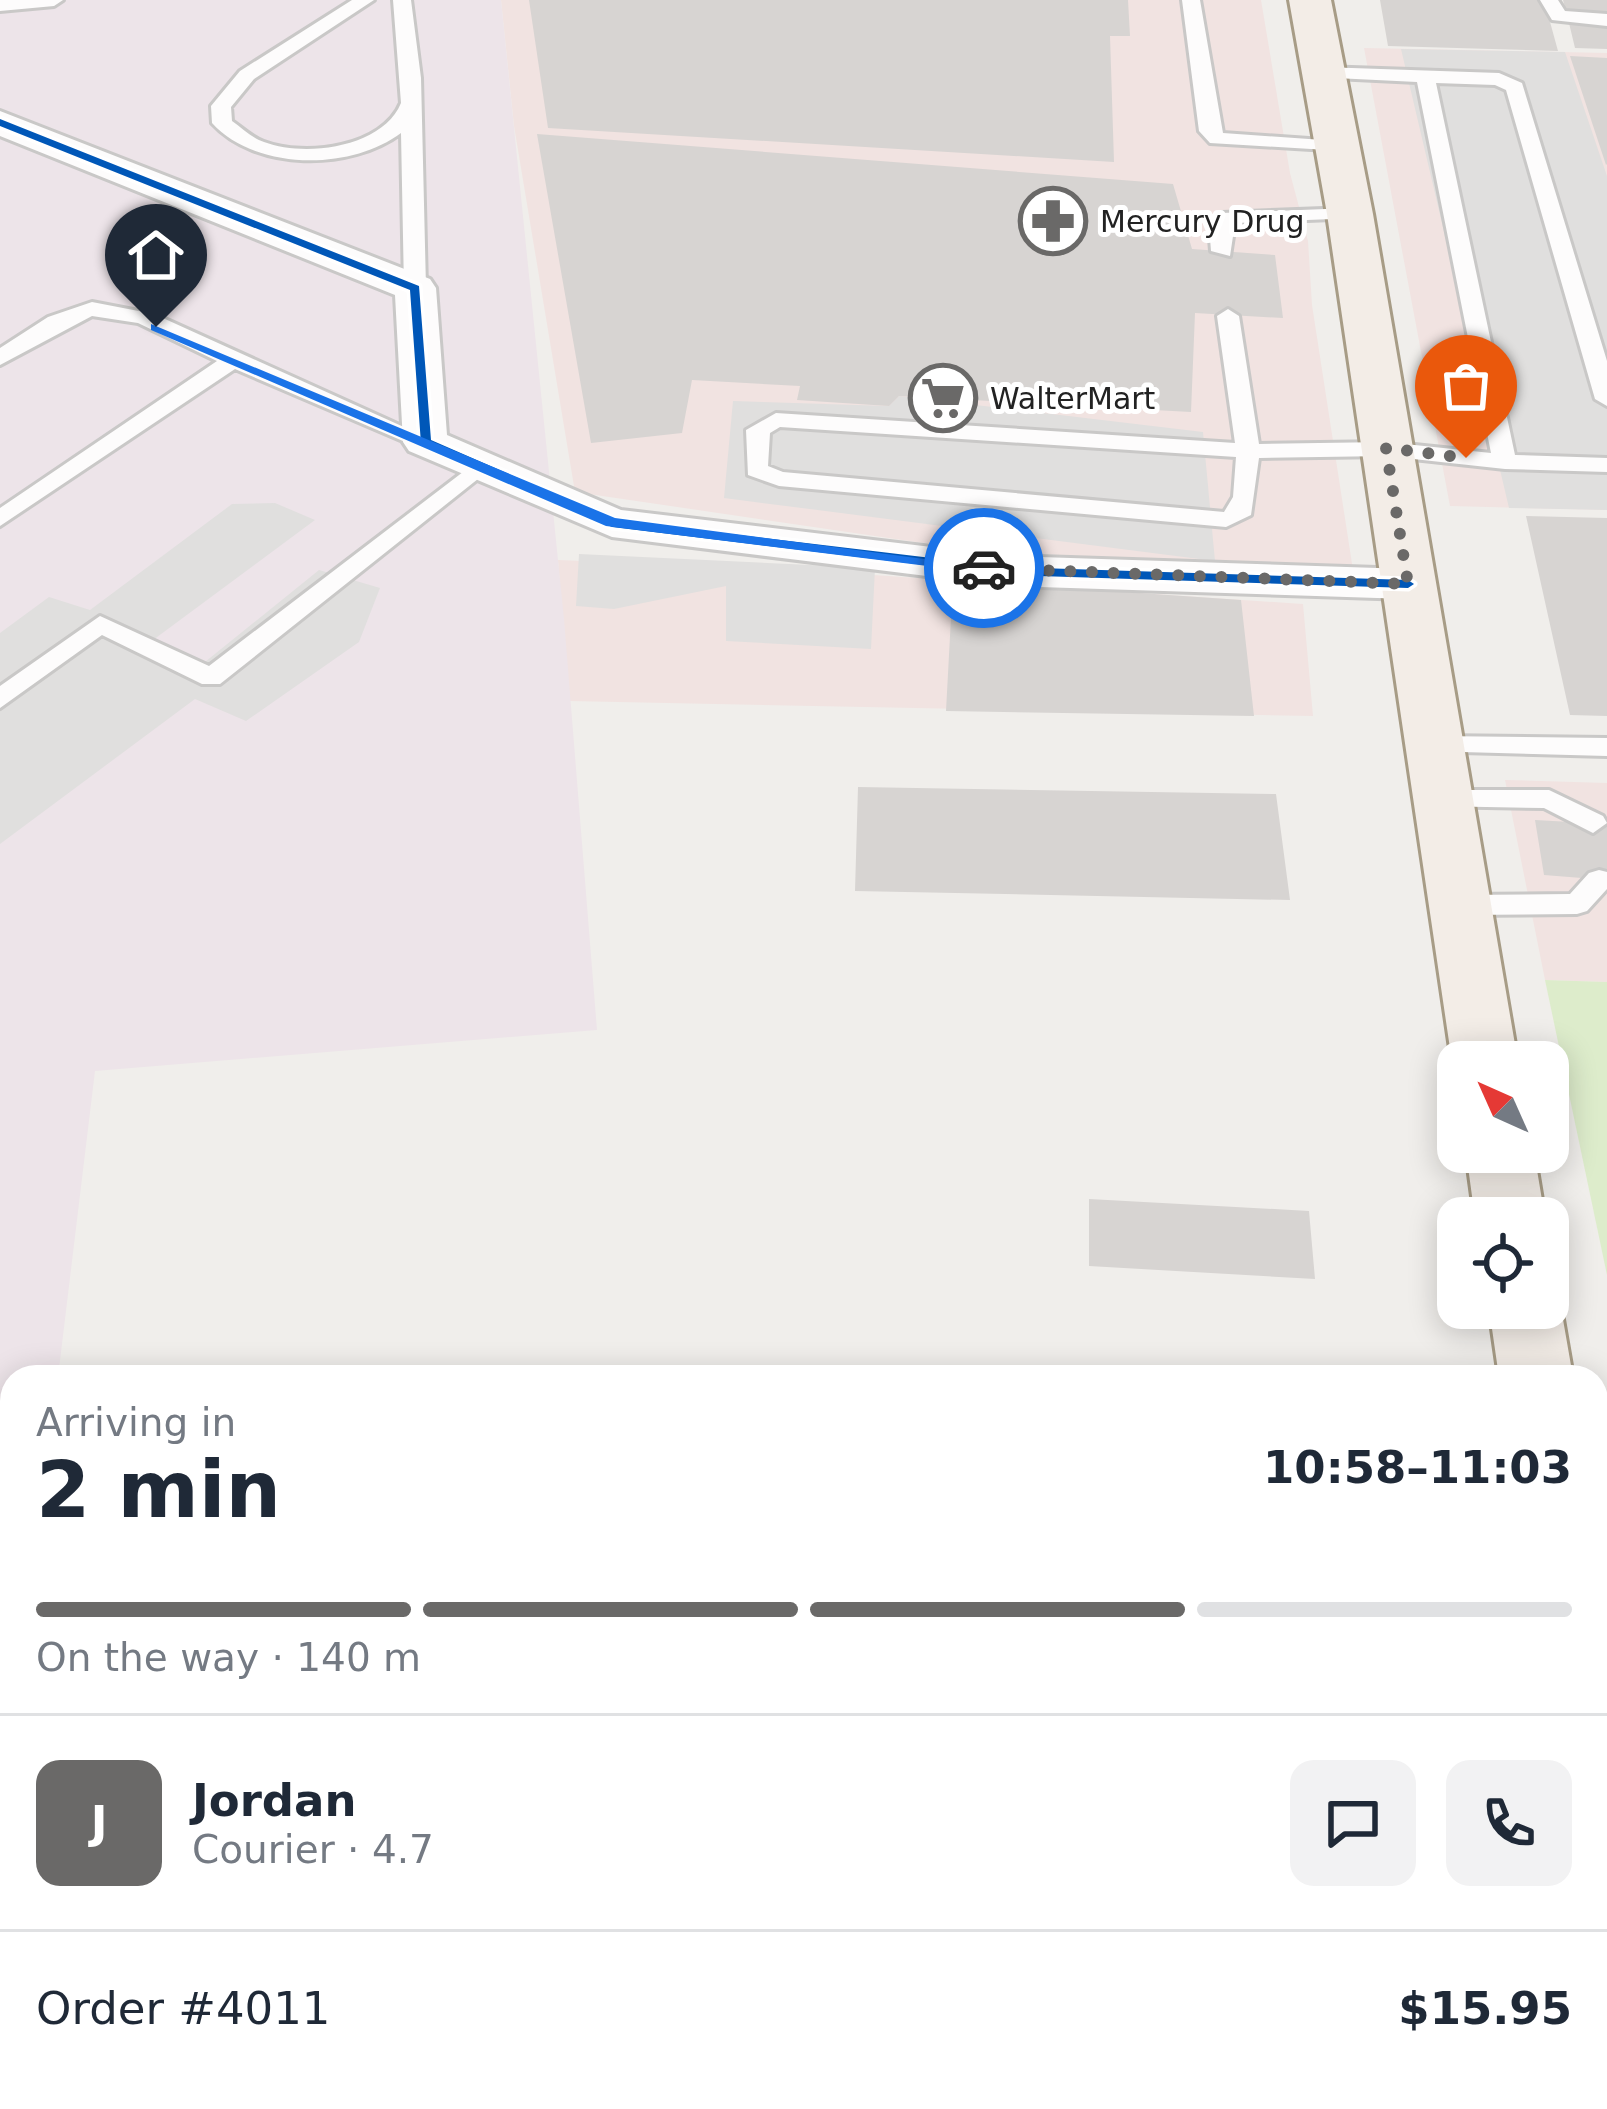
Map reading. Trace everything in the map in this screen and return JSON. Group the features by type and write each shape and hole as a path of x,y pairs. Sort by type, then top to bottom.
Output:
{"main road":[{"path":"1310,0 1349,214 1482,1041"},
{"path":"1528,1329 1534,1365"}],"street":[{"path":"0,122 415,288 425,442 612,523 1006,571 1408,584"}],"lane":[{"path":"0,5 54,0"},
{"path":"365,0 247,75 220,106 222,123 259,147 338,152 377,140 411,107"},
{"path":"402,0 411,107 415,288"},
{"path":"1191,0 1209,131 1217,139 1337,148"},
{"path":"1549,0 1558,16 1607,20"},
{"path":"1322,73 1499,79 1521,96 1607,399"},
{"path":"1425,75 1505,462"},
{"path":"1222,251 1220,225 1228,217 1349,214"},
{"path":"0,358 67,317 92,309 118,310 425,442"},
{"path":"1228,316 1246,451 1246,503 1239,515 1226,520 779,478 756,470 758,430 776,420 1246,451 1386,448 1505,462 1607,465"},
{"path":"1,517 233,360"},
{"path":"0,699 100,624 211,678 480,466"},
{"path":"1434,745 1607,747"},
{"path":"1443,799 1549,799 1593,823"},
{"path":"1460,905 1577,904 1599,880"}],"shaded area":[{"path":"0,0 501,0 564,619 597,1030 95,1071 59,1365 0,1365"},
{"name":"WalterMart","path":"501,0 1261,0 1290,173 1308,241 1312,305 1355,583 916,542 575,492 514,126"},
{"path":"1364,48 1607,53 1607,510 1450,506"},
{"path":"1401,49 1565,52 1607,176 1607,510 1509,508"},
{"path":"899,396 1203,432 1215,561 724,498 733,401 889,406"},
{"path":"275,503 315,520 149,643 200,666 319,570 380,588 359,642 246,721 195,699 0,844 0,633 49,597 90,610 232,504"},
{"path":"579,554 875,568 871,649 726,641 726,586 614,609 576,606"},
{"path":"558,560 799,570 1303,604 1313,716 569,701"},
{"path":"1505,780 1607,783 1607,982 1545,980"}],"green space":[{"path":"1545,980 1607,982 1607,1275 1569,1094 1569,1041 1558,1041"}],"building":[{"path":"529,0 1128,0 1130,36 1110,36 1114,162 548,128"},
{"path":"1380,0 1544,0 1558,51 1388,46"},
{"path":"1563,0 1607,0 1607,16 1567,15"},
{"path":"1569,23 1607,24 1607,49 1575,48"},
{"path":"1570,56 1607,58 1606,165"},
{"path":"537,134 1173,184 1192,249 1275,255 1283,318 1195,313 1191,412 899,396 889,406 797,400 800,386 692,380 682,433 591,443"},
{"path":"1526,516 1607,518 1607,716 1570,715"},
{"path":"953,580 1241,600 1254,716 946,711"},
{"path":"858,787 1276,794 1290,900 855,891"},
{"path":"1535,820 1607,824 1607,880 1544,875"},
{"path":"1089,1199 1309,1211 1315,1279 1089,1266"}],"cycle path":[{"path":"0,122 415,288 425,442 612,523 1007,571 1408,584"}],"way so far":[{"path":"984,568 1408,584 1386,448 1466,458"}],"place":[{"name":"Mercury Drug","path":"1053,221"},
{"name":"WalterMart","path":"943,398"}],"route":[{"path":"156,327 612,523 984,568"}]}
